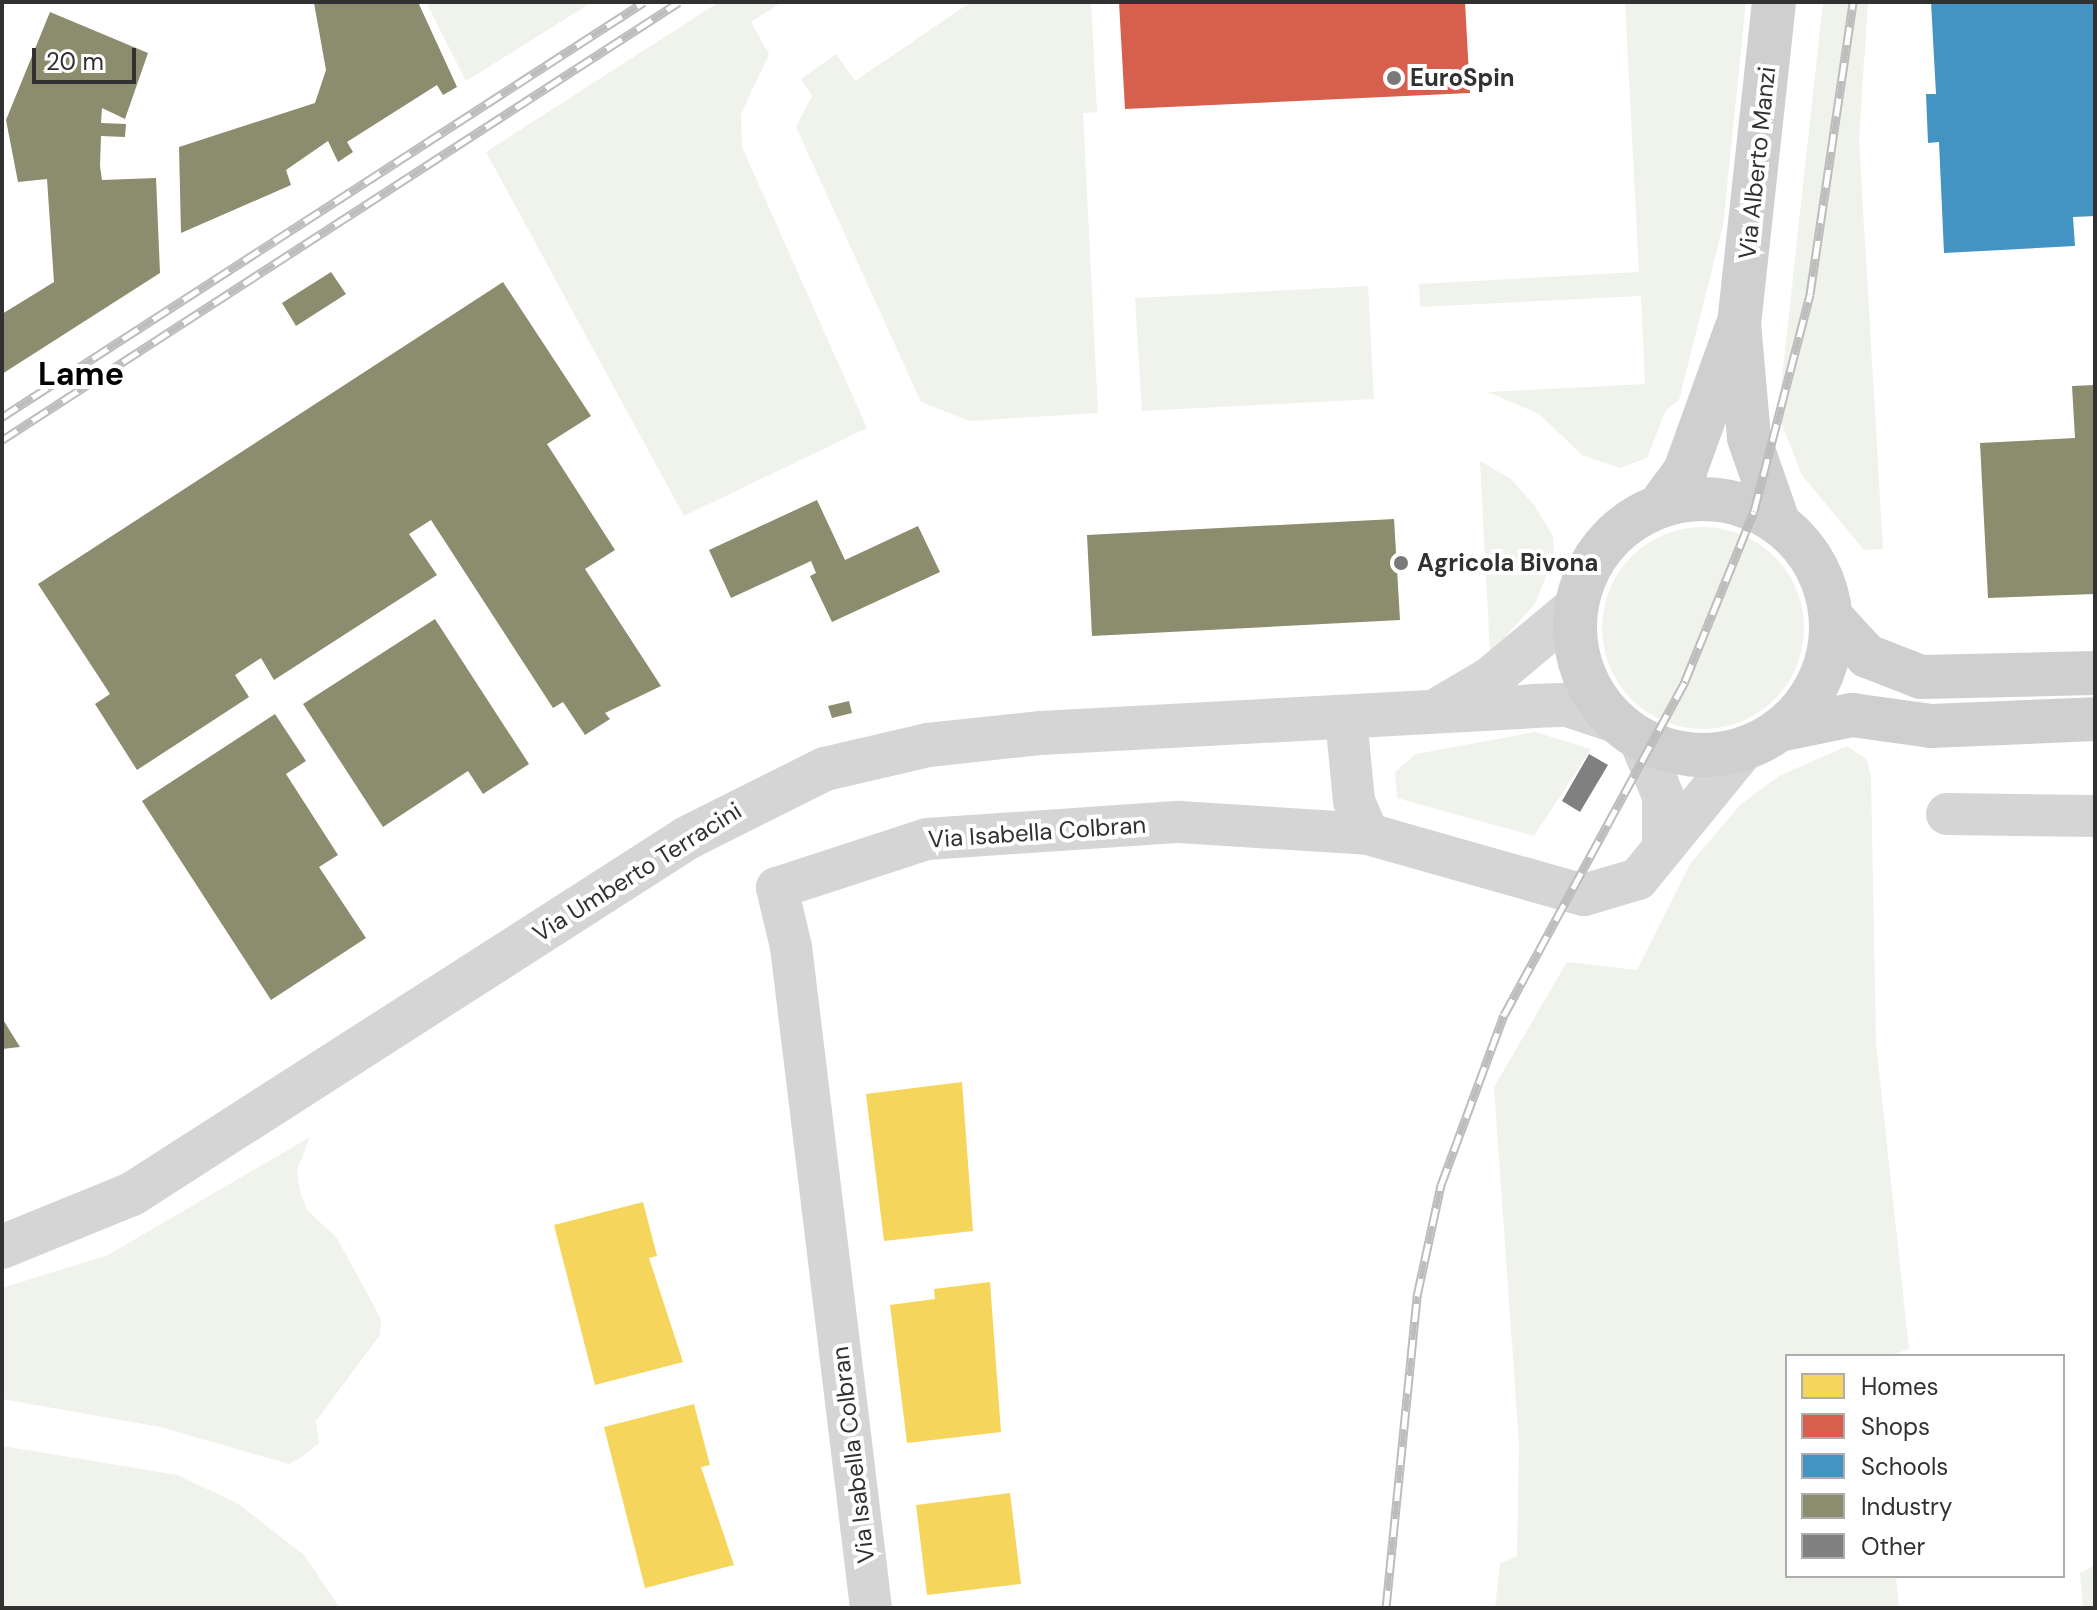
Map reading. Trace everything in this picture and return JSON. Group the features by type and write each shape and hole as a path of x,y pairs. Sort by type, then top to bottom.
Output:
{"main road":[{"name":"Via Alberto Manzi","path":"1774,2 1739,323 1749,438 1779,524"},
{"name":"Via Alberto Manzi","path":"1659,506 1685,471 1739,323"},
{"path":"2095,673 1921,677 1867,656 1831,617 1818,571 1779,524 1730,501 1659,506 1610,538 1576,607 1582,669 1627,730 1694,755 1852,715 1931,726 2095,719"},
{"path":"1762,739 1815,687 1831,617"}],"street":[{"name":"Via Umberto Terracini","path":"1429,713 1490,679 1576,607"},
{"name":"Via Umberto Terracini","path":"2,1247 132,1194 687,838 825,769 928,745 1041,733 1568,705 1627,730"},
{"path":"1346,718 1354,801 1368,834"},
{"path":"1627,730 1663,796 1663,843"},
{"name":"Via Isabella Colbran","path":"871,1608 791,947 777,888 853,857 959,834 1179,822 1368,834 1584,895 1638,879 1663,843 1762,739"},
{"path":"1947,814 2095,816"}],"shaded area":[{"path":"426,2 592,2 466,81"},
{"path":"719,2 782,2 751,22 769,54 741,114 742,147 867,428 684,516 486,152"},
{"path":"971,2 1091,2 1097,112 1083,113 1098,413 969,421 921,402 796,127 812,96 801,79 836,54 855,81"},
{"path":"1625,2 1746,2 1723,226 1679,400 1666,410 1647,458 1620,468 1582,455 1539,414 1488,392 1645,384 1641,296 1420,307 1419,284 1639,272"},
{"path":"1823,2 1868,2 1859,140 1883,549 1864,550 1802,475 1778,415"},
{"path":"1368,286 1374,399 1142,411 1135,298"},
{"path":"1480,461 1511,479 1534,505 1553,536 1554,556 1535,604 1490,654"},
{"path":"1703,527 1742,534 1775,556 1797,589 1804,628 1797,667 1775,700 1742,722 1703,729 1664,722 1631,700 1609,667 1602,628 1609,589 1631,556 1664,534"},
{"path":"1535,732 1591,749 1534,836 1397,798 1395,772 1416,754"},
{"path":"1847,746 1867,760 1871,778 1876,1043 1909,1349 1895,1354 1785,1354 1785,1578 1896,1578 1899,1608 1495,1608 1500,1564 1517,1556 1519,1444 1494,1087 1567,962 1637,970 1690,864 1740,805 1779,776"},
{"path":"310,1137 297,1170 300,1192 307,1210 337,1238 381,1319 380,1335 316,1421 319,1443 289,1464 160,1427 2,1399 2,1288 108,1255"},
{"path":"2,1446 177,1475 237,1503 304,1555 340,1608 2,1608"},
{"path":"2095,1565 2095,1608 2083,1608 2080,1573"}],"building: Homes":[{"path":"962,1082 973,1231 884,1241 866,1094"},
{"path":"643,1202 657,1256 649,1258 683,1362 595,1385 554,1225"},
{"path":"990,1282 1001,1432 907,1443 890,1305 935,1299 934,1289"},
{"path":"694,1404 710,1465 701,1467 734,1565 645,1588 604,1427"},
{"path":"1010,1493 1021,1584 927,1595 916,1505"}],"building: Shops":[{"path":"1119,2 1465,2 1470,93 1125,109"}],"building: Schools":[{"path":"1931,2 2095,3 2095,216 2073,217 2075,246 1944,253 1939,142 1928,143 1926,94 1936,94"}],"building: Industry":[{"path":"418,2 457,87 443,95 437,85 347,142 353,152 338,162 328,141 286,170 291,185 181,233 179,147 315,103 326,70 314,3"},
{"path":"50,12 148,53 125,119 102,108 101,123 126,124 125,137 101,136 100,166 102,180 156,178 160,273 2,374 2,314 54,282 47,179 18,182 6,120"},
{"path":"331,272 346,294 296,326 282,303"},
{"path":"503,282 591,416 547,444 615,550 585,569 661,686 605,713 610,719 585,735 563,702 553,708 431,520 409,534 437,575 274,680 261,658 235,675 249,697 137,770 95,704 110,694 38,584"},
{"path":"2095,385 2095,594 1988,598 1980,443 2075,438 2072,386"},
{"path":"817,500 845,560 918,526 940,572 832,622 810,576 816,573 811,561 731,598 709,550"},
{"path":"1394,519 1400,620 1092,636 1087,535"},
{"path":"435,619 529,764 483,794 468,771 383,827 303,704"},
{"path":"849,701 852,713 832,718 828,706"},
{"path":"275,714 306,761 286,774 338,855 319,867 366,938 271,1000 142,801"},
{"path":"2,1018 20,1047 2,1049"}],"building: Other":[{"path":"1589,754 1608,765 1580,812 1562,801"}],"railway":[{"path":"2,417 644,2"},
{"path":"2,440 679,2"},
{"path":"1386,1608 1417,1296 1441,1185 1504,1015 1685,681 1754,511 1810,294 1853,2"}],"place":[{"name":"EuroSpin","path":"1394,78"},
{"name":"Agricola Bivona","path":"1401,563"}],"district":[{"name":"Lame","path":"81,374"}]}
